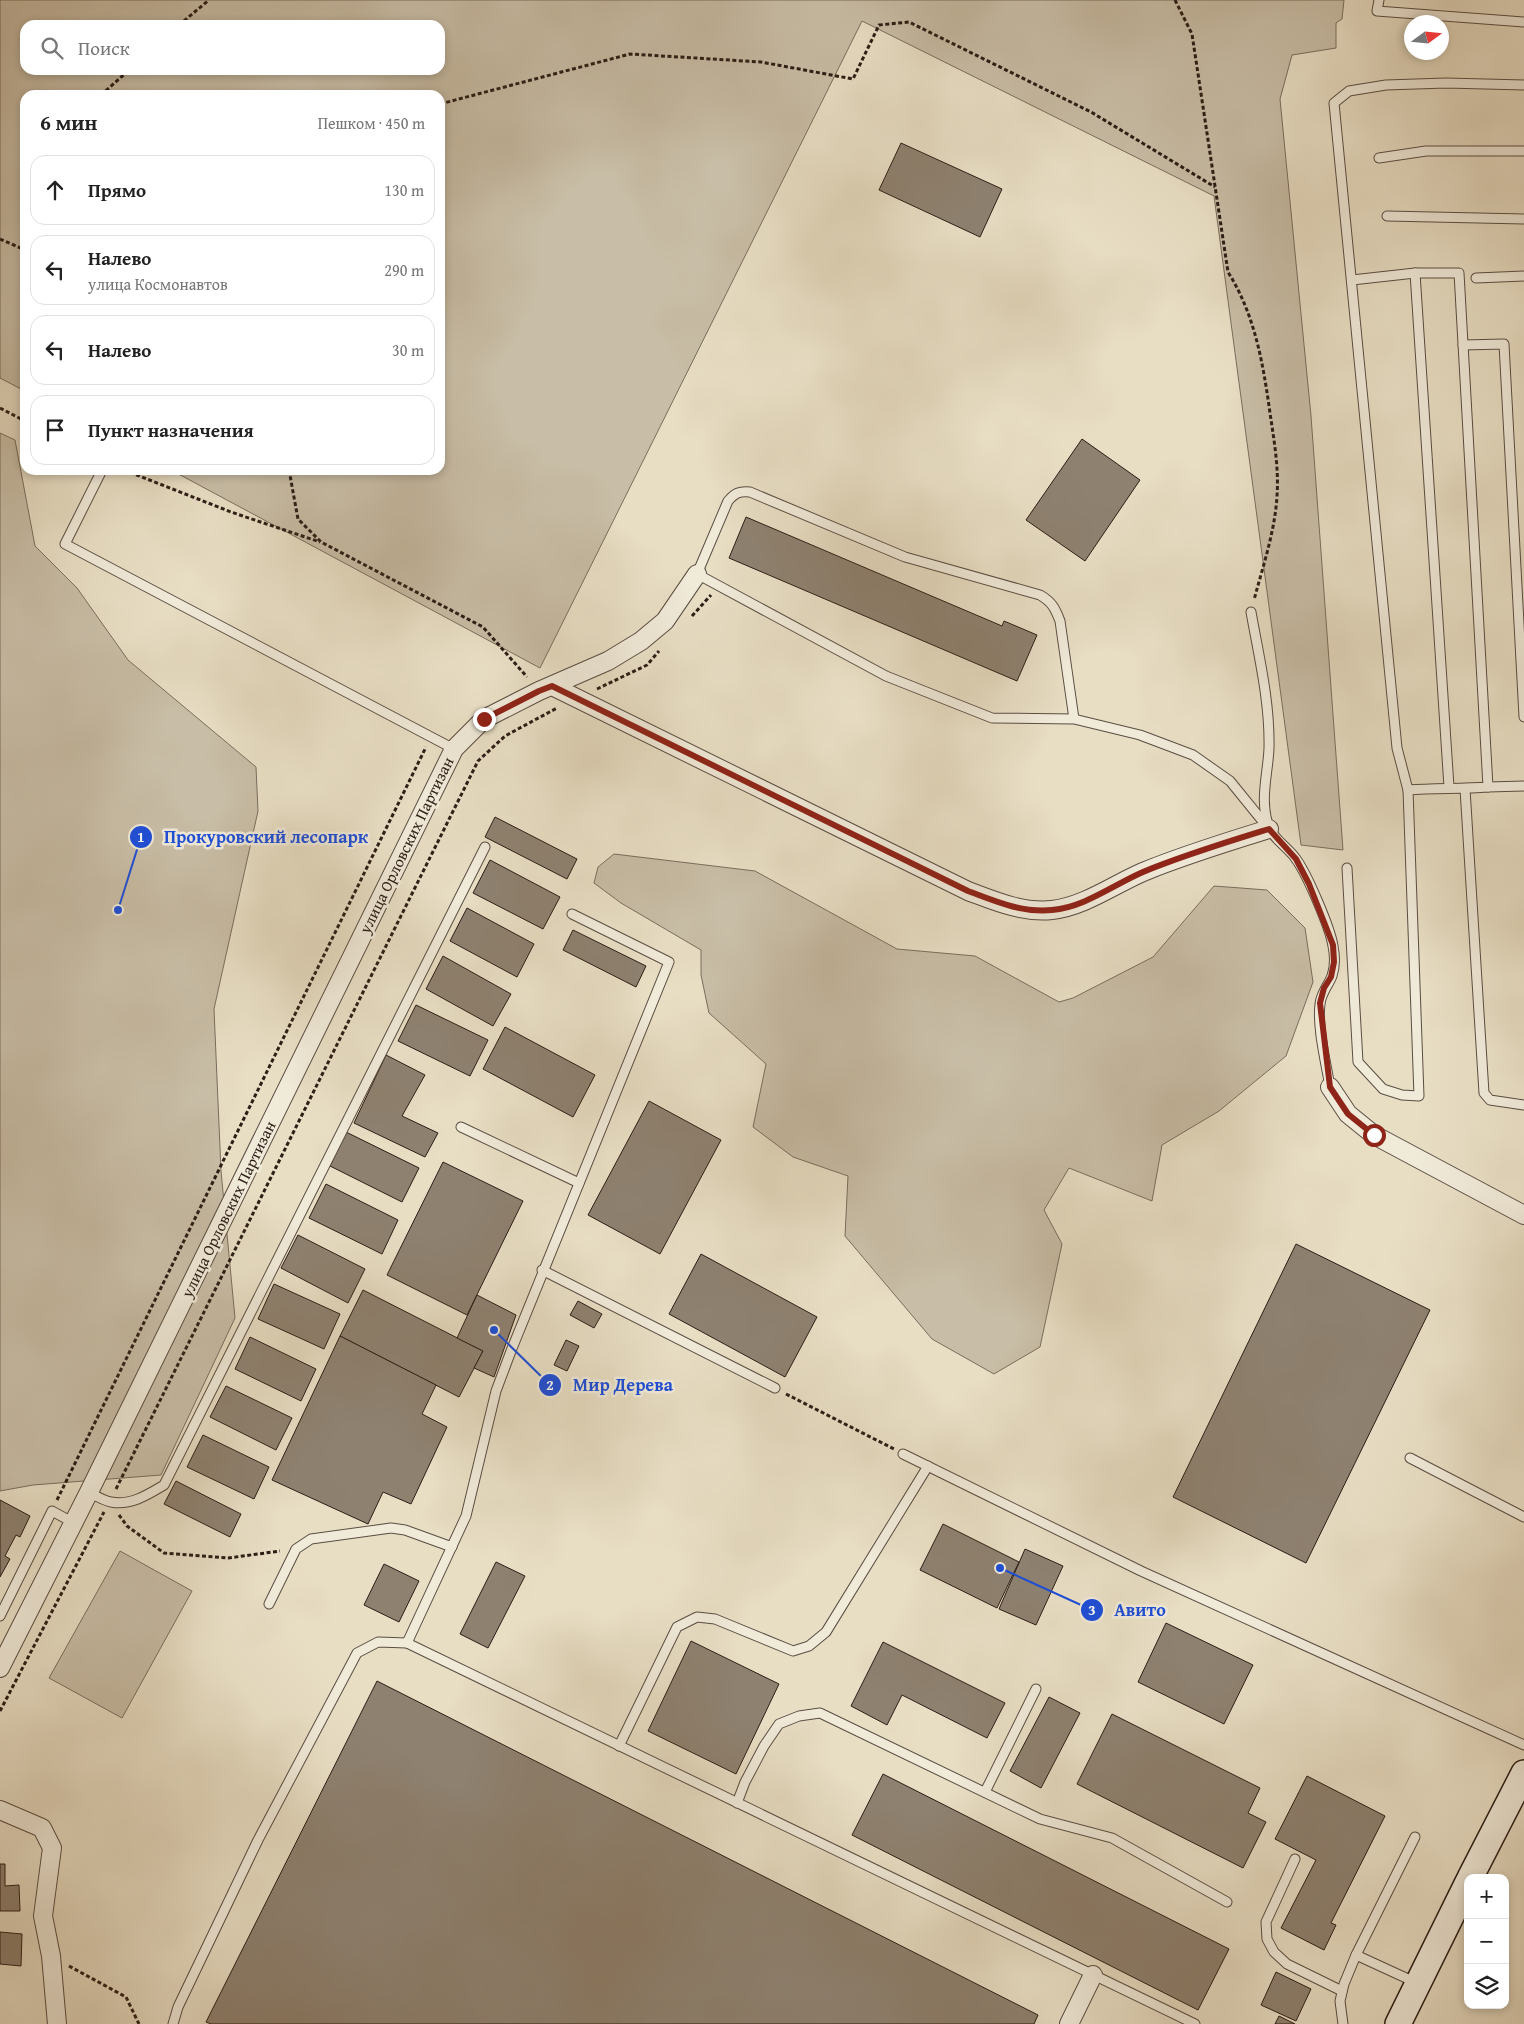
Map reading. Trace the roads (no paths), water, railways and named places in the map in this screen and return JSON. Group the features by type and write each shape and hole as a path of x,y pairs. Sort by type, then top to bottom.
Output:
{"main road":[{"path":"1472,1874 1522,1782"},
{"path":"1398,2024 1464,1890"}],"street":[{"name":"улица Орловских Партизан","path":"0,1668 89,1492 454,749 484,719 608,660 641,641 665,621 697,574"},
{"path":"546,688 577,698 968,891 1016,909 1052,910 1088,900 1142,873 1187,855 1269,829"},
{"path":"1330,1087 1348,1114 1374,1135 1524,1215"},
{"path":"0,1810 42,1828 52,1848 43,1916 51,1956 57,2024"},
{"path":"1069,2024 1092,1976"}],"lane":[{"path":"1379,0 1377,11 1524,22"},
{"path":"1347,868 1358,1062 1383,1089 1402,1095 1419,1096 1408,790 1397,748 1334,103 1349,91 1386,85 1446,83 1524,85"},
{"path":"1379,158 1426,151 1524,151"},
{"path":"1387,216 1524,219"},
{"path":"1352,280 1415,273 1458,272 1488,787"},
{"path":"1415,273 1450,787"},
{"path":"1476,278 1524,276"},
{"path":"1463,345 1504,344 1524,717"},
{"path":"100,475 65,544 454,749"},
{"path":"1074,718 1060,621 1055,608 1049,600 1040,595 905,557 750,492 741,491 733,494 728,501 697,574 886,676 992,718 1074,718 1140,735 1193,755 1230,781 1296,859 1309,884 1333,945 1334,962 1331,977 1324,988 1320,1003 1330,1087"},
{"path":"1251,612 1266,694 1269,748 1264,794 1269,829"},
{"path":"1408,790 1450,787 1465,789 1524,786"},
{"path":"1465,789 1484,1093 1490,1100 1524,1105"},
{"path":"89,1492 110,1502 141,1499 164,1484 485,847"},
{"path":"408,1643 466,1516 496,1391 542,1270 669,962 572,914"},
{"path":"461,1127 579,1182"},
{"path":"542,1270 775,1388"},
{"path":"903,1454 1141,1570 1524,1745"},
{"path":"1410,1458 1524,1517"},
{"path":"619,1746 677,1626 697,1617 714,1619 793,1651 809,1646 826,1632 928,1466"},
{"path":"0,1616 52,1511 74,1522"},
{"path":"269,1604 296,1549 311,1539 391,1528 405,1530 452,1547"},
{"path":"172,2024 178,2007 258,1840 356,1653 378,1642 408,1643 1092,1976 1195,2024"},
{"path":"985,1792 1036,1689"},
{"path":"737,1803 745,1782 764,1746 779,1724 799,1716 820,1713 1040,1819 1112,1838 1227,1902"},
{"path":"1343,2024 1340,2001 1342,1991 1356,1955 1415,1837"},
{"path":"1295,1859 1266,1922 1267,1939 1274,1952 1286,1964 1342,1991"},
{"path":"1356,1955 1418,1983"}],"place":[{"name":"Прокуровский лесопарк","path":"118,910"},
{"name":"Мир Дерева","path":"494,1330"},
{"name":"Авито","path":"1000,1568"}]}
